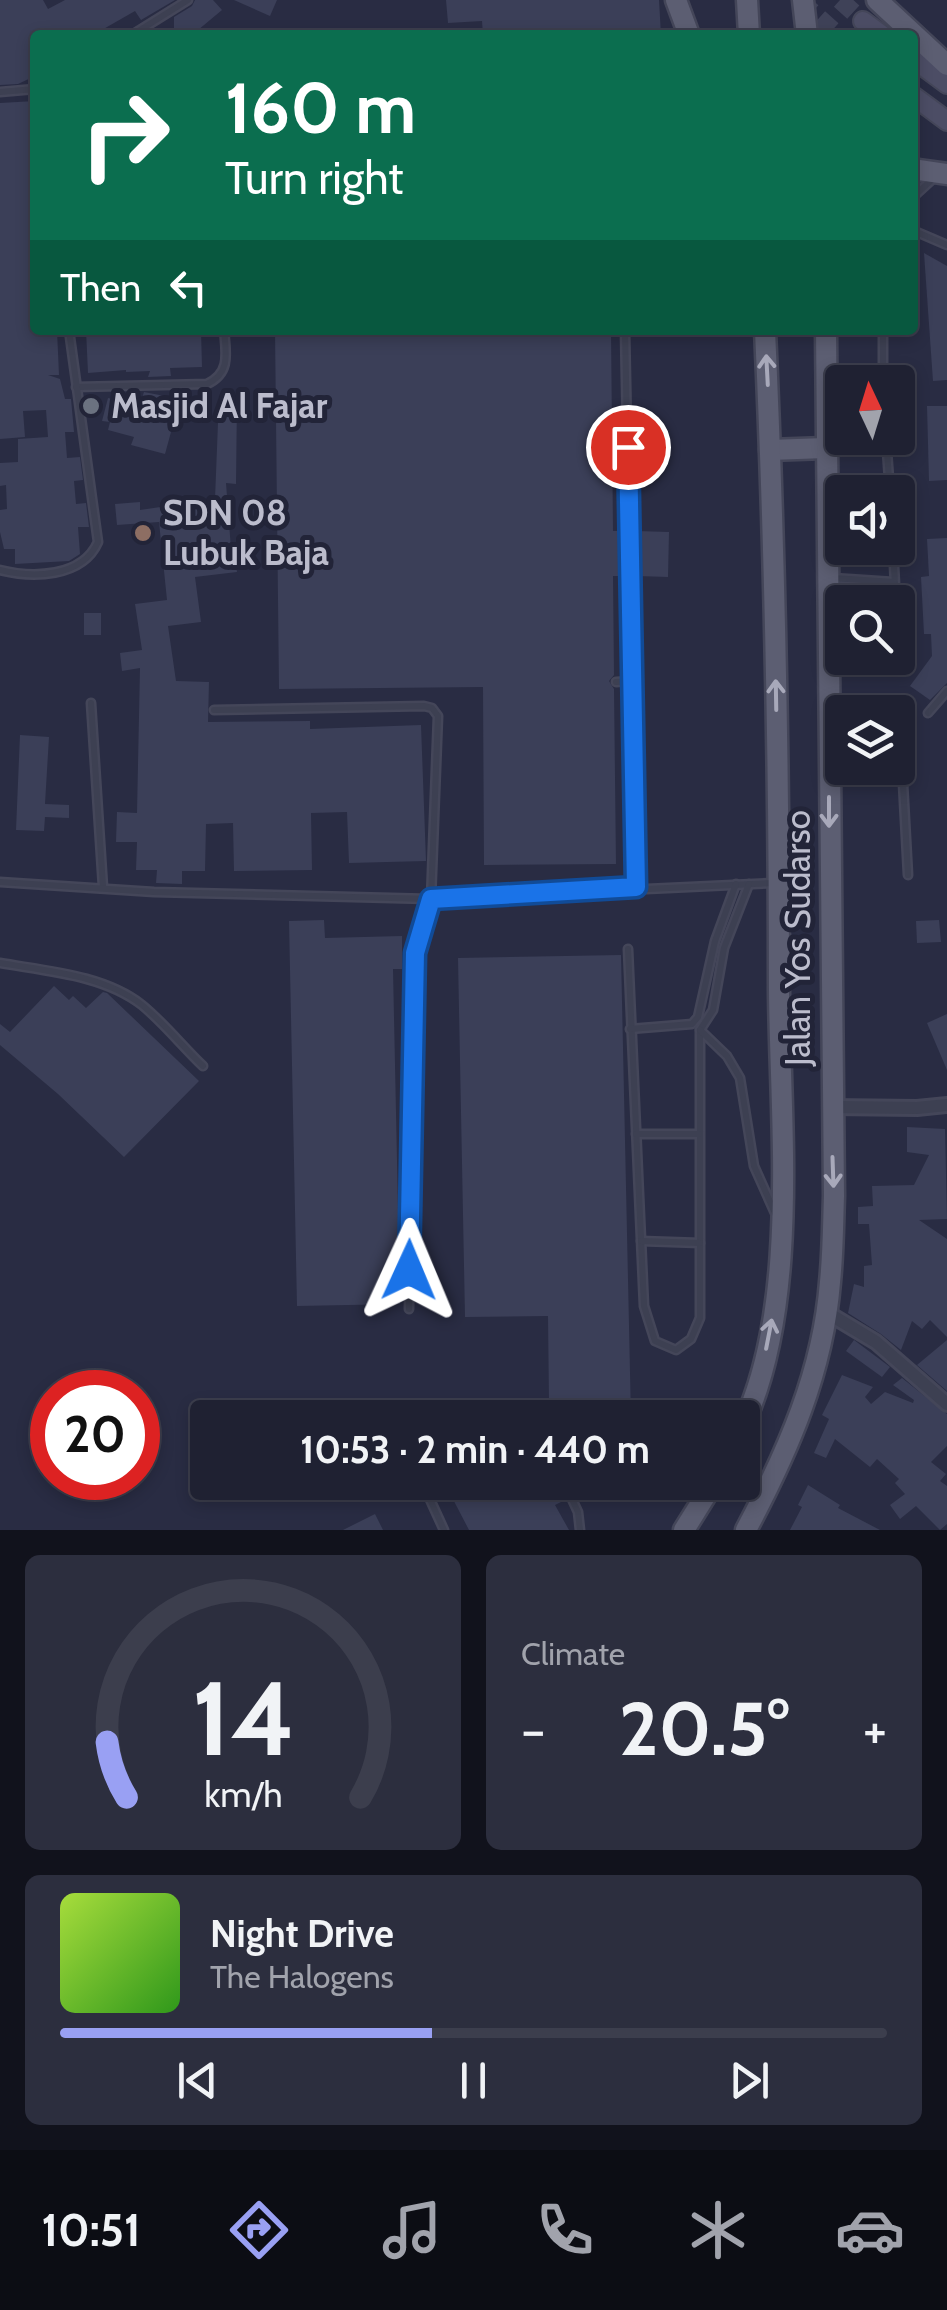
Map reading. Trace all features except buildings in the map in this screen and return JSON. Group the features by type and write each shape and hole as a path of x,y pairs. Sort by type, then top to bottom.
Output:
{"main road":[{"path":"676,0 686,30"},
{"path":"747,0 750,30"},
{"path":"803,0 806,30"},
{"path":"877,0 909,30"},
{"path":"864,21 876,30"},
{"path":"918,39 947,66"},
{"path":"918,62 947,84"},
{"path":"918,99 947,121"},
{"path":"918,170 944,173"},
{"name":"Jalan Yos Sudarso","path":"753,1400 780,1265 781,1222 780,883 765,335"},
{"name":"Jalan Yos Sudarso","path":"827,335 830,365"},
{"path":"770,450 825,448"},
{"name":"Jalan Yos Sudarso","path":"825,455 826,578 833,695"},
{"name":"Jalan Yos Sudarso","path":"746,1530 804,1407 826,1312 834,1196 831,1106 835,785"},
{"path":"684,1530 703,1500"}],"street":[{"path":"831,1106 947,1105"},
{"path":"826,1312 876,1342 947,1403"}],"lane":[{"path":"140,30 188,0"},
{"path":"0,92 30,89"},
{"path":"918,193 944,173"},
{"path":"918,233 947,246"},
{"path":"0,570 22,576 72,568 93,553 98,542 70,335"},
{"path":"76,387 207,384 218,379 225,369 224,335"},
{"path":"625,335 636,887"},
{"path":"883,335 883,365"},
{"path":"894,565 894,585"},
{"path":"826,578 894,582"},
{"path":"616,682 632,681"},
{"path":"928,713 947,691"},
{"path":"92,703 103,888"},
{"path":"214,710 424,706 436,712 431,899 415,953 408,1309"},
{"path":"903,785 908,875"},
{"path":"0,882 154,892 431,899 780,883"},
{"path":"630,1029 692,1024 698,1017 715,941 736,884"},
{"path":"628,950 648,1323 655,1340 676,1350 691,1339 700,1318 700,1030 713,1010 724,948 749,884"},
{"path":"0,963 81,978 114,990 141,1004 203,1066"},
{"path":"700,1030 728,1056 740,1078 754,1166 763,1192 781,1222"},
{"path":"636,1134 699,1134"},
{"path":"641,1241 700,1244"},
{"path":"430,1500 444,1530"},
{"path":"572,1500 580,1530"}],"tunnel":[{"path":"799,0 832,30"},
{"path":"840,0 863,21"}],"place":[{"name":"Masjid Al Fajar","path":"91,406"},
{"name":"SDN 08 Lubuk Baja","path":"143,533"}],"route":[{"path":"409,1270 415,953 431,899 636,887 628,447"}]}
